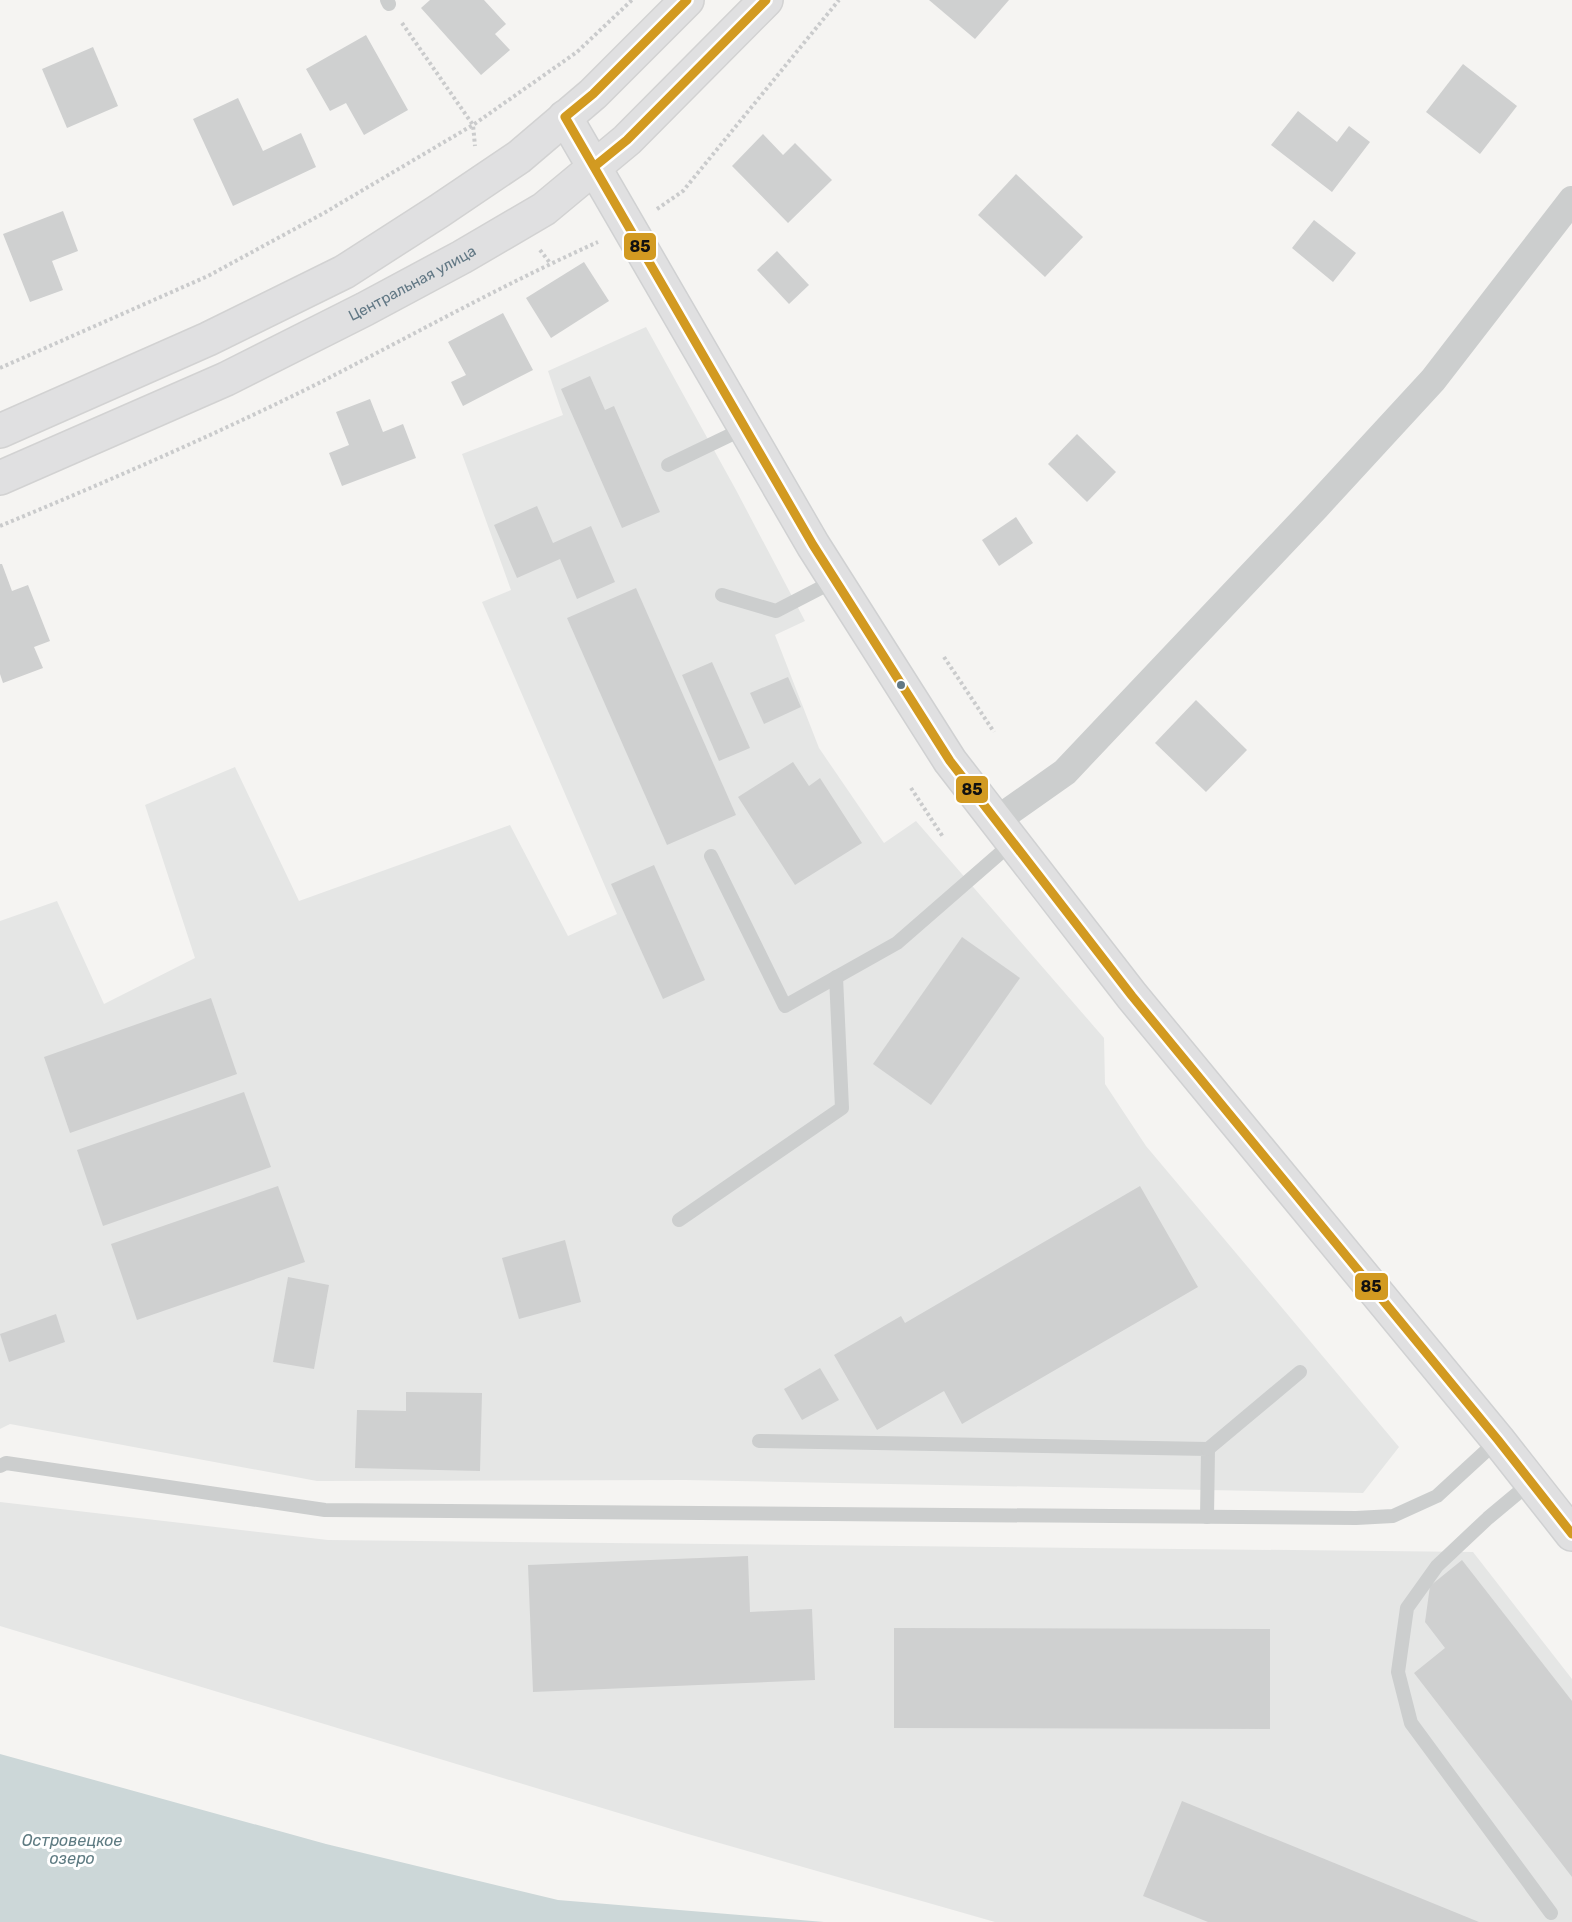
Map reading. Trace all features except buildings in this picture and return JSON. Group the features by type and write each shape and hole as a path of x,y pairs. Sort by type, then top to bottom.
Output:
{"main road":[{"path":"0,431 208,339 344,272 519,157 593,94 687,0"},
{"name":"Центральная улица","path":"0,478 226,378 365,309 462,257 544,209 627,140 766,0"},
{"path":"565,117 813,545 950,761 1132,996 1498,1440 1572,1534"}],"street":[{"path":"1005,831 1065,772 1433,380 1572,200"}],"lane":[{"path":"668,465 745,428"},
{"path":"722,595 776,611 836,580"},
{"path":"711,856 785,1006 897,943 1005,831"},
{"path":"679,1220 842,1108 836,977"},
{"path":"759,1441 1208,1449 1300,1372"},
{"path":"0,1466 6,1463 325,1510 1356,1518 1393,1516 1437,1496 1498,1440"},
{"path":"1207,1517 1208,1449"},
{"path":"1530,1483 1488,1518 1437,1566 1407,1608 1398,1672 1411,1723 1551,1913"}],"path":[{"path":"0,368 208,276 324,213 473,125 578,52 632,0"},
{"path":"388,2 473,125"},
{"path":"944,657 994,732"},
{"path":"911,788 943,837"}],"shaded area":[{"path":"646,327 805,621 775,635 819,748 884,843 916,821 1104,1038 1105,1084 1146,1146 1399,1447 1363,1493 685,1480 317,1481 10,1424 0,1429 0,921 57,901 104,1004 195,958 145,805 235,767 299,901 510,825 568,936 617,914 482,602 511,590 462,454 563,415 548,371"},
{"path":"0,1502 328,1540 1473,1552 1572,1679 1572,1922 995,1922 688,1834 0,1626"}],"water":[{"name":"Островецкое озеро","path":"0,1754 326,1844 558,1900 824,1922 0,1922"}],"transit line":[{"name":"85","path":"687,0 593,94 565,117 813,545 950,761 1132,996 1498,1440 1572,1534"},
{"name":"85","path":"595,166 627,140 766,0"}]}
